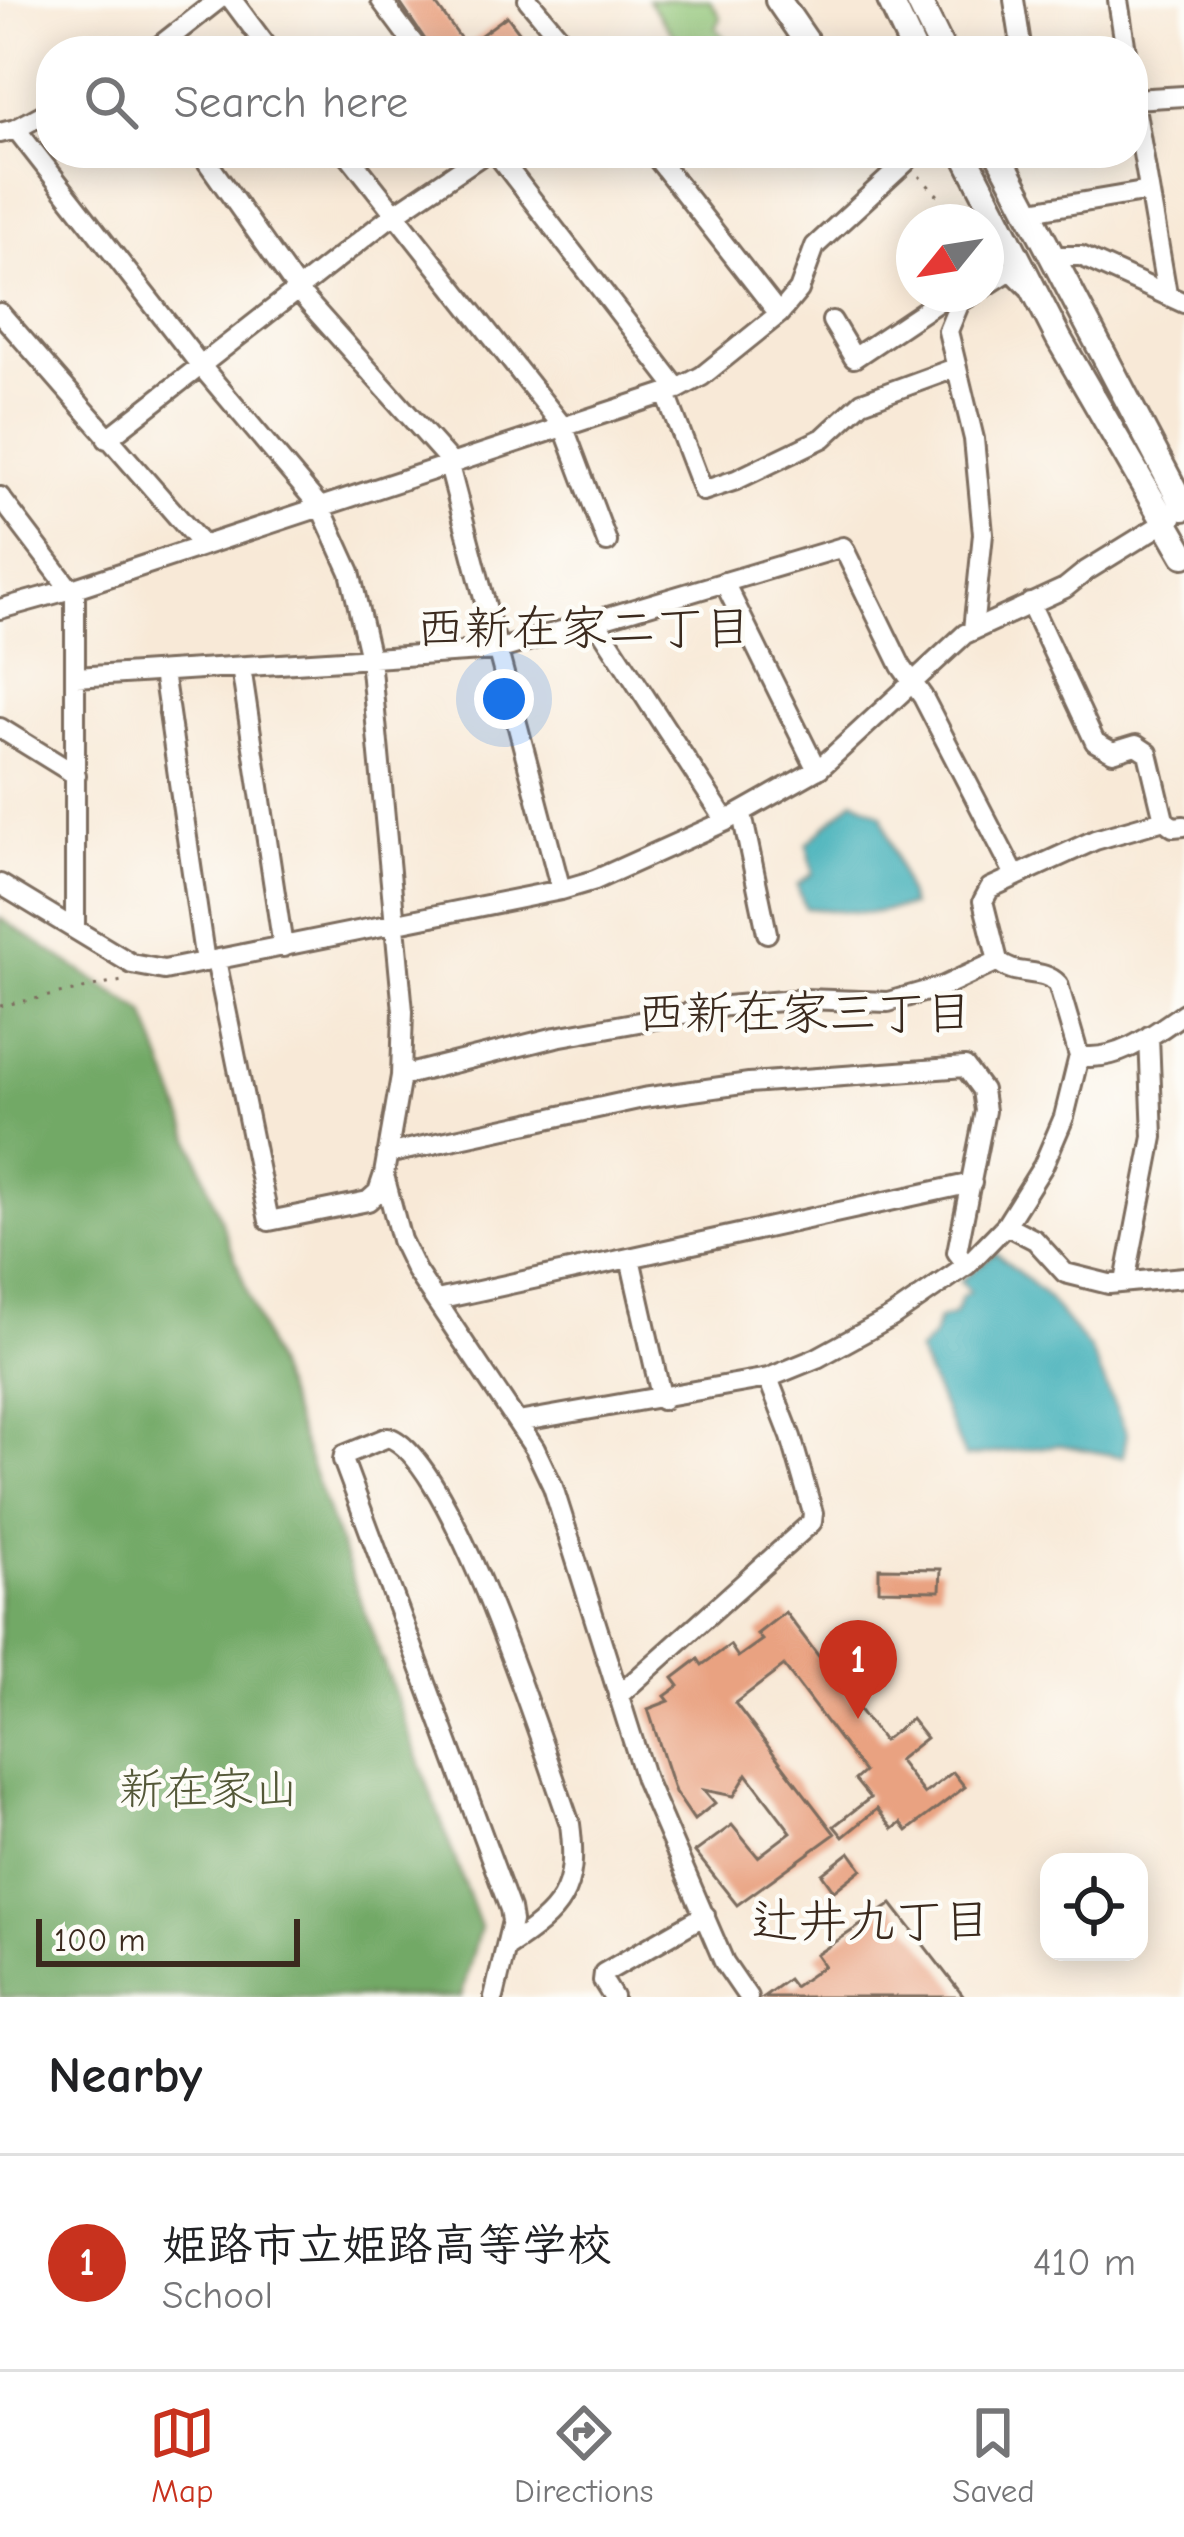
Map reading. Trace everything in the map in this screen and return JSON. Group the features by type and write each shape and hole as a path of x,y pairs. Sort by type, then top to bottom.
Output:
{"street":[{"path":"172,36 218,0"},
{"path":"232,0 260,36"},
{"path":"381,0 408,36"},
{"path":"528,0 558,36"},
{"path":"778,0 803,36"},
{"path":"890,0 907,36"},
{"path":"918,0 936,36"},
{"path":"1014,0 1020,36"},
{"path":"1118,0 1124,36"},
{"path":"1148,97 1184,96"},
{"path":"36,117 8,131 36,165"},
{"path":"38,168 321,508 350,572 370,658 403,1011 401,1076 386,1164 378,1192 356,1206 269,1221 210,961 163,672"},
{"path":"212,168 299,292 447,458 561,890"},
{"path":"357,168 564,428 607,542"},
{"path":"106,440 393,215 463,168"},
{"path":"507,168 672,392 703,491 823,438 862,402 955,368"},
{"path":"665,168 779,314"},
{"path":"0,609 672,392 702,376 779,314 800,290 815,246 893,168"},
{"path":"972,168 1038,298 1178,514"},
{"path":"1007,168 1055,256 1178,514 1184,555"},
{"path":"1145,168 1171,293"},
{"path":"1031,211 1149,191"},
{"path":"1055,256 1081,256 1171,293"},
{"path":"1004,274 1011,270 1038,298"},
{"path":"832,321 854,358 923,312"},
{"path":"959,312 948,331 974,439 983,534 973,630"},
{"path":"0,314 203,546"},
{"path":"0,497 72,588 75,929"},
{"path":"917,690 952,643 1032,608 1178,514"},
{"path":"76,677 497,650 843,547 1012,869"},
{"path":"724,582 817,770"},
{"path":"1032,608 1095,742 1113,752 1136,746 1148,752 1164,815 1173,827 1184,826"},
{"path":"595,620 734,817 767,933"},
{"path":"241,667 283,947"},
{"path":"0,884 148,968 210,961 561,890 595,880 734,817 817,770 908,690 917,690"},
{"path":"0,728 76,775"},
{"path":"518,1422 768,1378 817,1358 892,1317 967,1265 1006,1225 1043,1166 1064,1118 1078,1056 1058,984 1052,977 1004,968 983,902 990,888 1012,869 1164,815"},
{"path":"401,1076 556,1037 707,1010 804,999 888,1002 944,986 998,961"},
{"path":"1078,1056 1090,1058 1139,1044 1184,1013"},
{"path":"1125,1282 1154,1137 1149,1036"},
{"path":"386,1164 643,1097 748,1083 965,1066 982,1090 985,1111 957,1252 967,1265"},
{"path":"386,1164 400,1240 518,1422 554,1487 645,1779 724,1962 748,1997"},
{"path":"437,1300 972,1183"},
{"path":"1006,1225 1035,1240 1065,1273 1109,1284 1184,1277"},
{"path":"630,1258 662,1400"},
{"path":"618,1696 812,1522 814,1513 791,1437 768,1378"},
{"path":"494,1997 512,1921 510,1909 343,1460 375,1439 388,1437 408,1449 469,1549 570,1825 575,1859 568,1888 530,1932 506,1948"},
{"path":"613,1997 603,1981 604,1973 705,1915"}],"path":[{"path":"913,168 947,204"},
{"path":"0,1006 133,979 148,968"}],"green space":[{"path":"648,0 710,0 721,18 716,28 722,36 675,36"},
{"name":"新在家山","path":"0,918 145,1013 480,1927 461,1997 0,1997"}],"water":[{"path":"854,799 882,815 911,906 871,913 805,908 797,885 813,873 807,844"},
{"path":"996,1253 1043,1293 1090,1349 1127,1434 1123,1457 1060,1445 965,1457 918,1352 933,1337 938,1320 955,1314 962,1296 970,1292 960,1281"}],"building":[{"path":"398,0 433,0 459,36 423,36"},
{"path":"507,16 522,36 480,36"},
{"path":"879,1568 941,1569 940,1591 879,1590"},
{"path":"785,1612 883,1741 911,1719 926,1738 898,1760 924,1794 953,1772 965,1787 907,1831 901,1823 893,1829 877,1809 843,1837 834,1826 870,1798 855,1780 864,1772 784,1666 735,1703 835,1834 737,1905 695,1852 732,1825 758,1857 791,1832 747,1774 734,1796 704,1790 715,1803 694,1820 675,1792 648,1709 669,1701 665,1696 679,1686 673,1678 698,1659 702,1665 730,1645 738,1657 762,1640 757,1634"},
{"path":"850,1852 862,1869 834,1891 822,1874"},
{"path":"892,1904 964,1997 763,1997 788,1979 794,1987 824,1966 816,1955"}],"waterway":[{"path":"1148,88 1184,85"}],"place":[{"name":"姫路市立姫路高等学校","path":"858,1719"}],"district":[{"name":"西新在家二丁目","path":"584,627"},
{"name":"西新在家三丁目","path":"805,1012"},
{"name":"辻井九丁目","path":"871,1920"}]}
